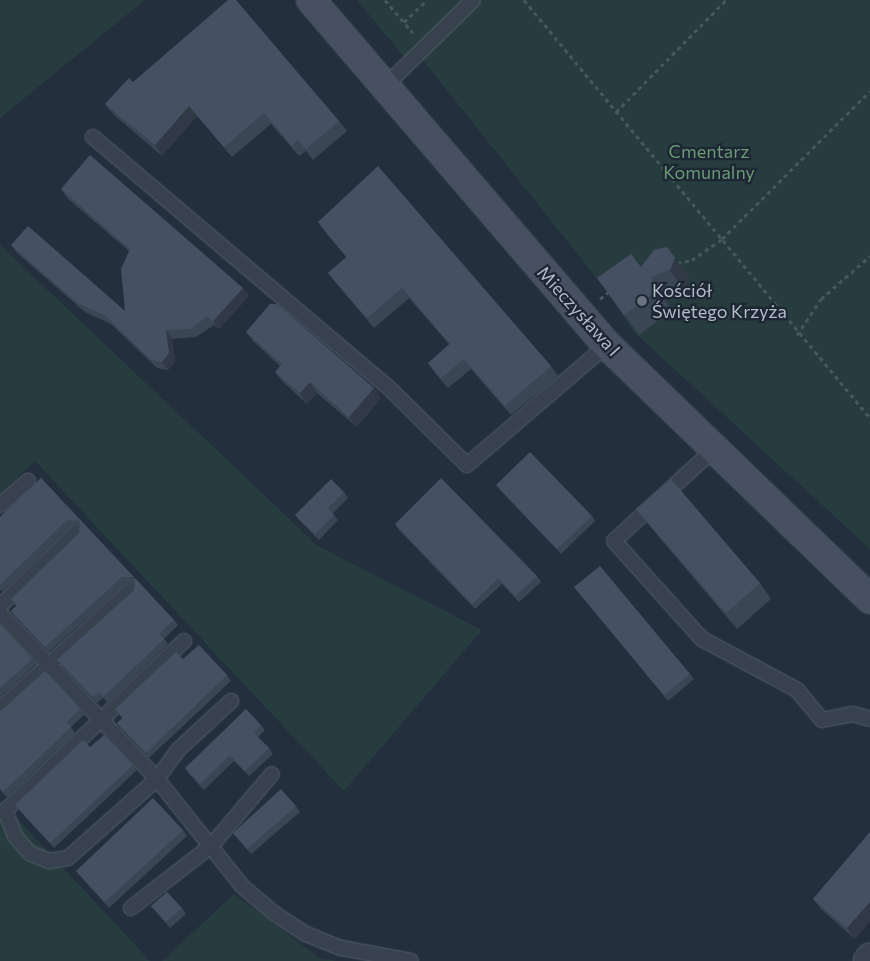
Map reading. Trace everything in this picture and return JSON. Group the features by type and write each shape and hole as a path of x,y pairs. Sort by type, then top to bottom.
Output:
{"main road":[{"name":"Mieczysława I","path":"311,0 607,345 713,450 870,599"}],"lane":[{"path":"384,87 473,0"},
{"path":"93,137 388,387 467,465 607,345"},
{"path":"713,450 614,541 702,639 796,690 822,720 853,714 870,719"},
{"path":"0,505 28,481"},
{"path":"0,606 77,532"},
{"path":"0,709 132,588"},
{"path":"0,613 51,664 158,778 244,887 306,934 341,948 411,961"},
{"path":"184,641 104,720 5,811 14,836 30,853 48,861 68,858 158,778 179,749 231,701"},
{"path":"131,908 212,846 272,774"}],"path":[{"path":"385,0 425,47"},
{"path":"404,22 426,0"},
{"path":"524,0 722,239 797,335 870,418"},
{"path":"616,112 726,0"},
{"path":"673,264 692,260 722,239 870,91"},
{"path":"797,335 820,299 870,256"},
{"path":"581,316 614,288"}],"green space":[{"path":"0,0 145,0 0,118"},
{"name":"Cmentarz Komunalny","path":"357,0 870,0 870,549 633,331 603,286 415,50 404,57"},
{"path":"0,245 318,546 482,630 344,791 35,461 0,493"},
{"path":"0,800 150,961 0,961"},
{"path":"234,894 320,958 337,961 162,961"}],"building":[{"path":"228,0 236,0 339,121 306,149 298,140 292,146 264,113 224,147 189,106 155,145 105,104 129,78 133,82"},
{"path":"90,155 243,288 213,321 208,316 190,329 166,330 169,353 162,362 151,360 105,315 79,304 11,245 28,226 125,311 121,269 130,249 61,189"},
{"path":"378,166 551,366 505,406 464,359 441,378 428,363 450,344 402,288 367,318 328,273 347,257 318,222"},
{"path":"667,247 675,258 670,270 651,277 658,290 624,315 597,278 631,254 641,267 654,250"},
{"path":"270,304 277,304 374,388 349,417 310,382 300,393 275,372 282,364 246,332"},
{"path":"530,452 592,516 557,549 496,485"},
{"path":"41,478 134,577 122,577 45,647 11,611 17,605 11,599 79,533 80,521 67,520 0,585 0,517"},
{"path":"441,478 537,576 515,596 498,578 472,604 395,524"},
{"path":"331,479 344,492 328,508 334,515 315,534 295,515"},
{"path":"671,479 760,583 726,613 636,509"},
{"path":"600,566 690,674 664,695 574,587"},
{"path":"135,578 174,620 159,634 164,639 103,697 99,692 93,697 57,660 134,590"},
{"path":"0,624 32,659 0,688"},
{"path":"199,645 227,675 146,753 117,723 123,718 115,709 176,652 183,659"},
{"path":"45,671 80,709 66,722 71,727 3,792 0,788 0,710"},
{"path":"246,709 261,725 254,733 269,748 245,771 230,755 200,784 185,768"},
{"path":"104,735 133,765 50,843 15,805 83,740 90,747"},
{"path":"281,789 296,806 247,849 233,833"},
{"path":"153,798 183,830 105,902 76,871"},
{"path":"870,832 870,902 847,928 813,899"},
{"path":"167,892 182,908 166,922 151,906"}],"place":[{"name":"Kościół Świętego Krzyża","path":"642,301"}]}
